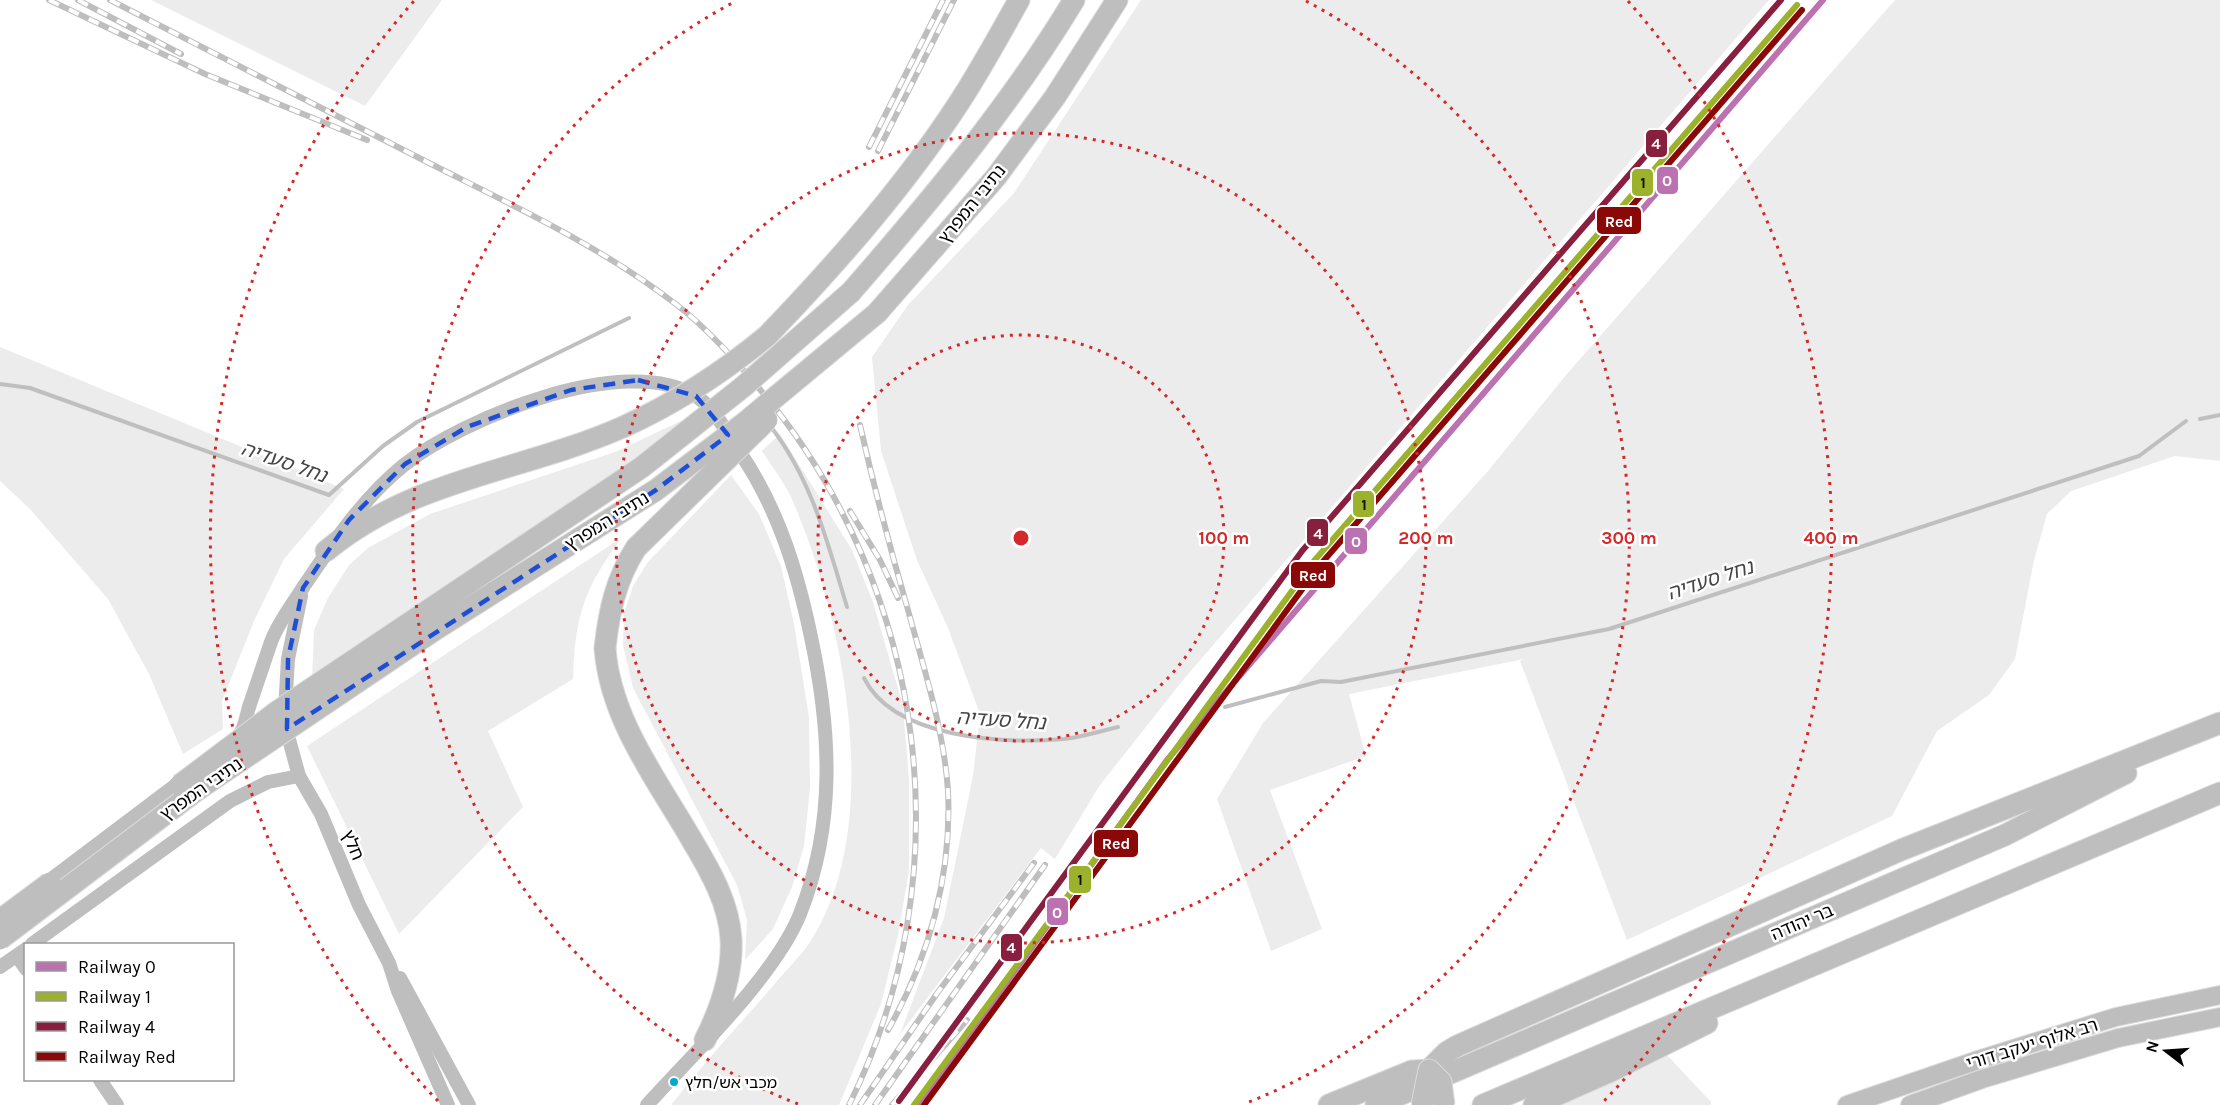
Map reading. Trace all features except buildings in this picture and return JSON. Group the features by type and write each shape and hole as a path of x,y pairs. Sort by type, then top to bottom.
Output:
{"highway":[{"path":"326,551 362,523 408,499 546,456 622,427 660,410 730,366 767,336 833,264 929,144 968,88 1019,0"},
{"name":"נתיבי המפרץ","path":"0,919 278,711 642,467 744,386 851,292 936,194 1007,104 1074,0"},
{"name":"נתיבי המפרץ","path":"0,939 197,790 436,629 656,490 743,424 877,313 996,177 1055,97 1117,0"},
{"path":"705,1040 718,1011 727,978 731,940 728,922 711,873 622,720 609,684 605,648 612,598 626,564 636,548 877,313"},
{"path":"1422,1105 1429,1070 1447,1052 1457,1046 1901,850 2220,723"},
{"name":"בר יהודה","path":"1376,1105 2005,835 2220,723"},
{"path":"1534,1105 1609,1072 1810,970 2220,793"},
{"path":"1483,1105 1816,962 1917,922"},
{"path":"1329,1105 1412,1071 1429,1070 1441,1082 1444,1105"}],"main road":[{"name":"רב אלוף יעקב דורי","path":"1847,1105 1978,1060 2116,1017 2220,995"},
{"name":"רב אלוף יעקב דורי","path":"1910,1105 1982,1079 2118,1038 2220,1017"}],"street":[{"path":"0,919 237,738 244,730 250,703 276,632 326,551 362,505 405,464 447,437 507,411 571,390 638,380 656,381 696,396 714,413 758,478 779,521 793,562 820,678 827,724 828,770 825,814 819,852 798,918 784,944 705,1040 647,1105"},
{"name":"חלץ","path":"303,588 288,659 285,710 287,732 299,776 321,814 359,905 389,963 398,991 448,1105"},
{"path":"35,943 230,801 268,782 299,776"},
{"path":"0,968 21,953"},
{"path":"389,963 406,987 469,1105"},
{"path":"101,1081 117,1105"}],"highlighted area":[{"path":"638,380 696,396 728,435 656,490 287,729 288,659 303,588 349,520 405,464 467,427 571,390"}],"shaded area":[{"path":"151,0 442,0 365,106"},
{"path":"1141,0 1769,0 1183,680 1100,785 1055,859 1041,848 900,1034 944,918 973,776 980,714 948,628 917,560 881,451 872,357 908,305 1014,193"},
{"path":"1895,0 2220,0 2220,461 2175,456 2071,491 2047,514 2034,560 2015,659 1989,695 1937,731 1892,816 1627,940 1520,661 1524,659 1349,694 1366,756 1270,790 1322,929 1271,951 1217,799 1263,723 1488,471 1566,375"},
{"path":"0,347 344,489 284,559 254,621 222,701 223,729 183,754 149,674 108,599 30,509 0,481"},
{"path":"698,413 615,475 312,681 314,630 328,598 349,565 368,548 430,514 615,452"},
{"path":"780,434 852,550 873,602 903,706 909,779 909,871 898,935 881,1004 839,1105 671,1105 810,942 833,894 847,840 851,781 849,721 840,660 827,601 810,546 791,497 762,451"},
{"path":"731,475 759,514 781,566 794,624 809,717 810,788 804,846 792,887 773,929 745,960 747,920 737,885 633,688 623,645 624,613 633,586 648,562"},
{"path":"621,538 598,573 584,604 576,637 573,679 488,731 523,807 399,934 307,746"},
{"path":"1666,1054 1711,1102 1711,1105 1549,1105"}],"waterway":[{"name":"נחל סעדיה","path":"0,384 30,388 329,495 383,446 417,422 629,318"},
{"name":"נחל סעדיה","path":"2200,419 2220,415"},
{"name":"נחל סעדיה","path":"1225,707 1321,681 1341,682 1609,629 2139,456 2186,421"},
{"name":"נחל סעדיה","path":"771,427 798,469 808,491 847,607"},
{"name":"נחל סעדיה","path":"864,678 879,698 899,714 953,733 982,738 1039,740 1071,738 1118,727"}],"railway":[{"path":"49,0 205,74 367,140"},
{"path":"78,0 181,54"},
{"path":"110,0 526,212 589,246 648,284 689,315 733,358 763,393 819,471 862,555 893,644 911,737 916,830 907,924 885,1016 849,1105"},
{"path":"869,147 943,0"},
{"path":"878,151 954,0"},
{"path":"860,425 882,517 933,700 948,791 946,854 935,915 915,974 888,1030"},
{"path":"850,511 880,560 898,598"},
{"path":"860,1105 938,992 1034,863"},
{"path":"875,1105 1045,865"},
{"path":"892,1105 967,1020"}],"rail line":[{"name":"4","path":"899,1101 1302,551 1781,0"},
{"name":"0","path":"918,1105 1167,760 1823,0"},
{"name":"1","path":"914,1105 1314,561 1797,5"},
{"name":"Red","path":"924,1105 1320,565 1802,10"}],"place":[{"name":"מכבי אש/חלץ","path":"674,1082"}]}
